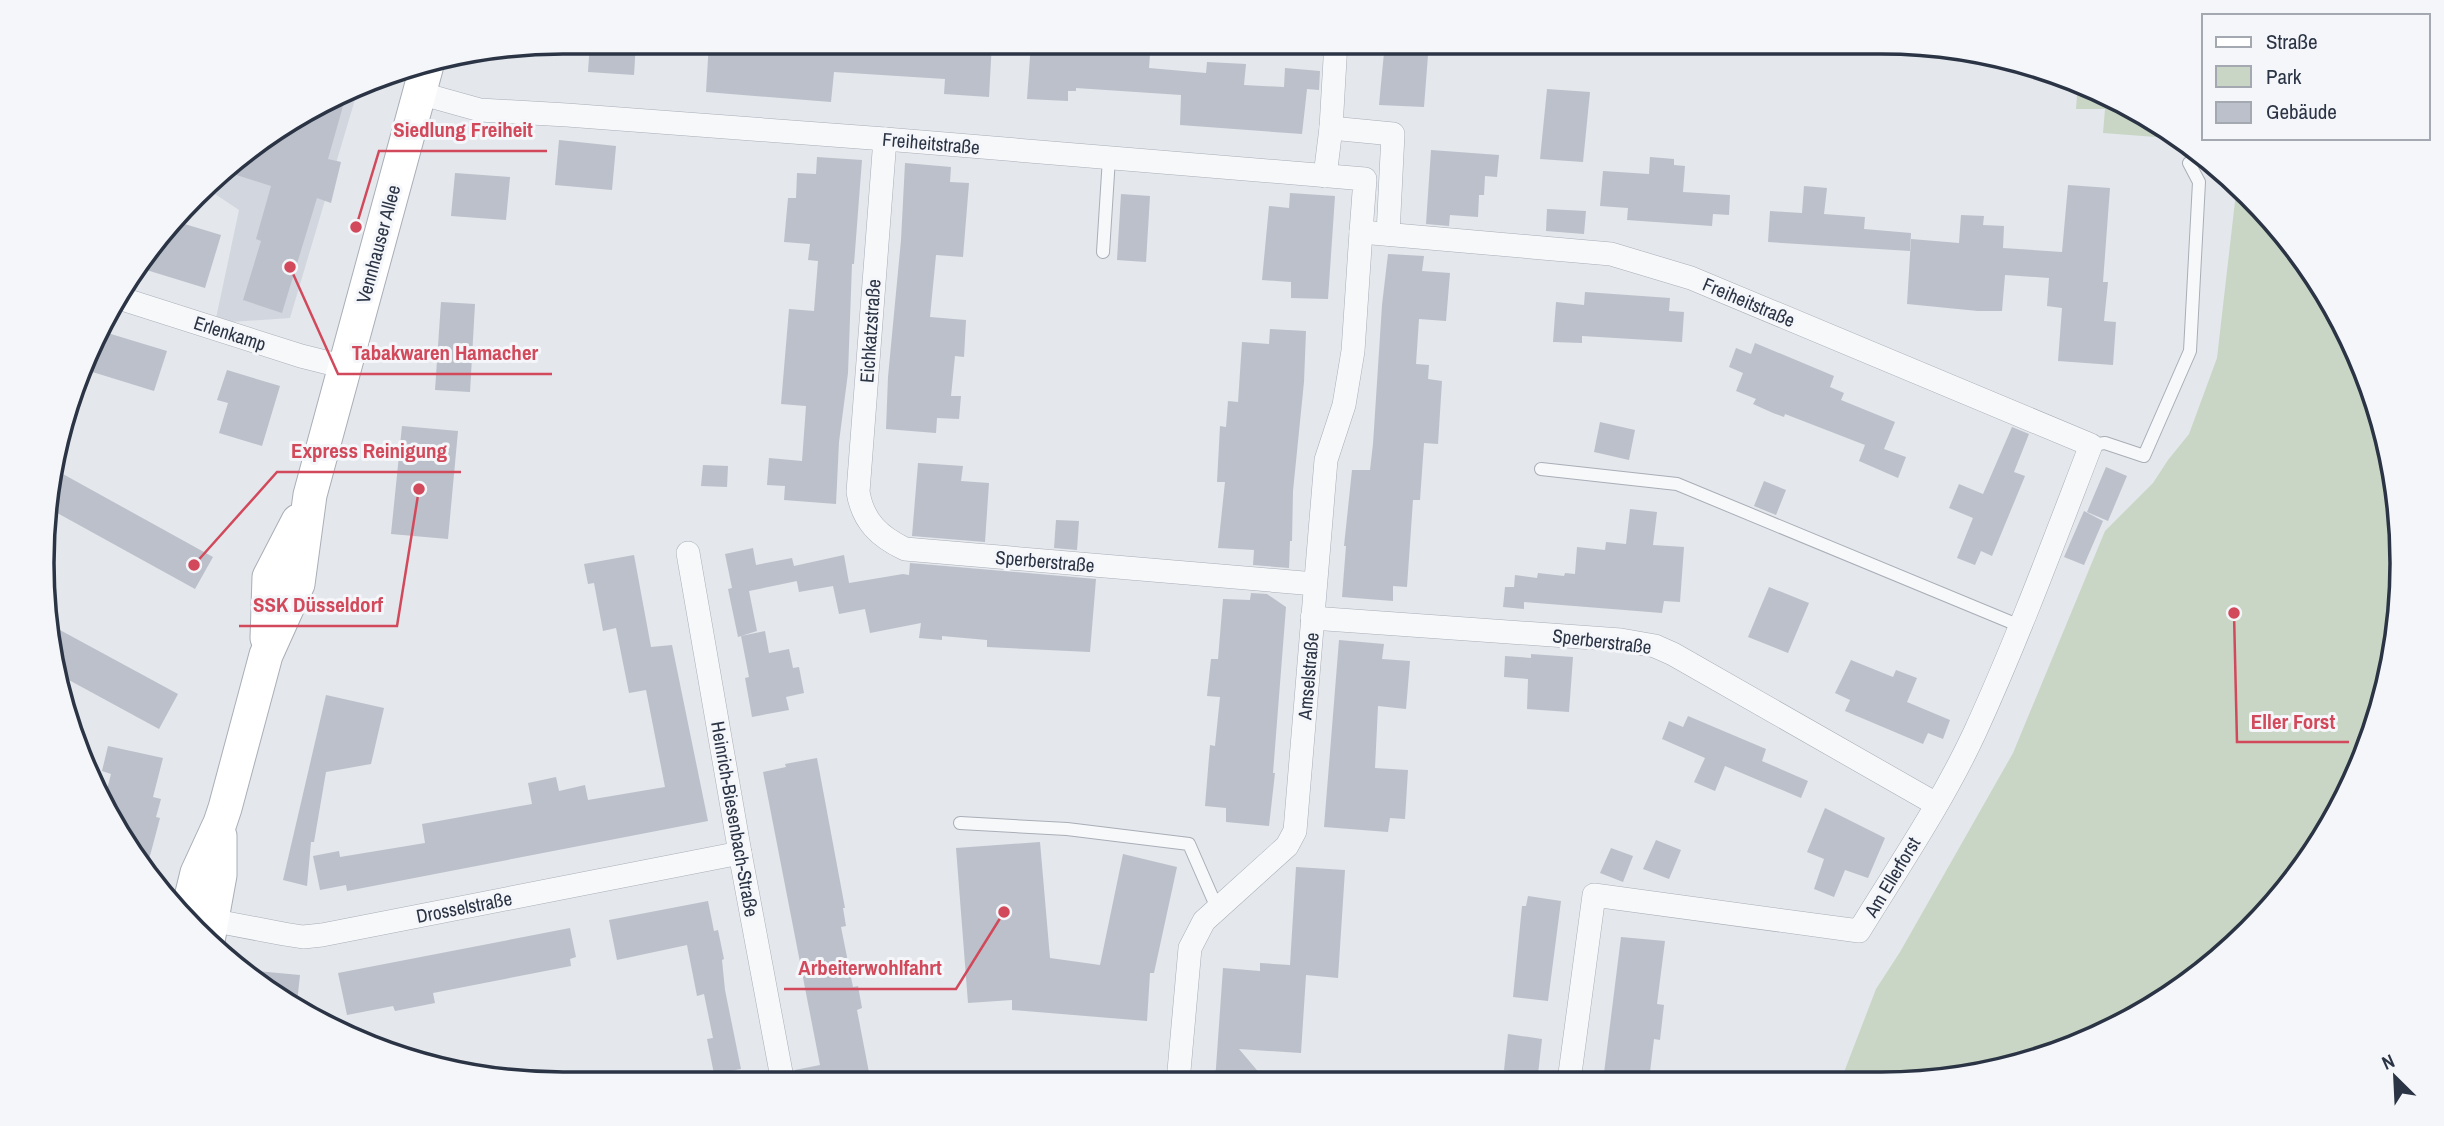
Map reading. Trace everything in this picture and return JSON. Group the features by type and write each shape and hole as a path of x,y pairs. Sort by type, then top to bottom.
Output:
{"main road":[{"name":"Vennhauser Allee","path":"200,920 220,875 220,823 267,655 298,584 307,504 423,79"}],"street":[{"path":"1325,176 1335,54"},
{"name":"Freiheitstraße","path":"423,79 480,110 1365,178 1361,232 1611,254 1691,278 2091,444"},
{"path":"1331,128 1393,134 1388,234"},
{"name":"Eichkatzstraße","path":"869,521 860,504 858,492 884,139"},
{"name":"Amselstraße","path":"1179,1072 1190,948 1204,921 1287,846 1295,831 1326,460 1345,405 1353,351 1361,232"},
{"name":"Erlenkamp","path":"127,301 301,356 345,367"},
{"name":"Am Ellerforst","path":"1570,1072 1594,895 1859,931 1936,804 1974,734 2020,626 2091,444"},
{"name":"Sperberstraße","path":"869,521 881,536 905,549 1315,584"},
{"name":"Heinrich-Biesenbach-Straße","path":"688,554 781,1072"},
{"name":"Sperberstraße","path":"1312,618 1621,640 1655,646 1936,804"},
{"name":"Drosselstraße","path":"204,924 293,936 322,935 740,853"}],"lane":[{"path":"1103,252 1109,158"},
{"path":"2091,444 2105,443 2144,456 2190,351 2199,183 2189,163"},
{"path":"1541,469 1677,484 2020,626"},
{"path":"960,823 1067,829 1189,844 1217,908"}],"shaded area":[{"path":"355,99 290,318 215,323 239,210 214,193 253,159 280,140"}],"green space":[{"path":"2077,94 2160,137 2103,133 2105,109 2076,109"},
{"path":"2235,198 2285,253 2322,309 2337,338 2363,399 2380,464 2385,497 2389,530 2389,596 2380,662 2363,727 2322,817 2285,873 2241,923 2191,967 2135,1004 2045,1045 1980,1062 1914,1071 1844,1072 1876,989 1900,952 2013,753 2105,531 2153,483 2189,434 2217,358"}],"building":[{"path":"589,54 635,54 634,75 588,72"},
{"path":"708,54 991,54 989,97 944,94 945,79 834,72 831,102 706,92"},
{"path":"1030,54 1150,54 1149,68 1206,73 1207,62 1246,64 1244,85 1284,87 1285,68 1320,71 1319,90 1307,89 1302,134 1180,125 1181,95 1076,88 1076,91 1068,91 1068,101 1027,99"},
{"path":"1384,54 1428,54 1424,107 1379,105"},
{"path":"1547,89 1590,92 1583,162 1540,159"},
{"path":"343,104 328,159 341,162 331,203 317,198 282,313 243,300 261,241 256,239 271,186 235,175 280,140"},
{"path":"559,140 616,146 612,190 555,185"},
{"path":"1431,150 1499,155 1497,177 1485,176 1484,195 1479,195 1478,217 1450,215 1449,226 1426,224"},
{"path":"817,157 862,160 852,264 848,373 839,442 836,504 784,500 785,486 767,485 769,458 802,461 806,406 781,404 789,309 814,311 818,261 808,260 810,244 784,242 788,198 796,198 797,173 816,174"},
{"path":"1650,157 1674,159 1674,165 1685,166 1683,192 1730,195 1729,215 1713,214 1712,226 1627,220 1628,208 1600,206 1603,171 1649,174"},
{"path":"905,163 951,167 950,182 969,183 963,257 936,255 930,317 966,320 964,357 955,356 951,396 961,396 959,419 937,418 936,433 886,429"},
{"path":"455,173 510,177 506,220 451,216"},
{"path":"2068,185 2110,188 2103,282 2108,282 2104,321 2116,322 2113,365 2058,361 2062,308 2047,306 2049,278 2005,275 2002,311 1907,304 1911,239 1959,243 1961,215 1984,216 1983,225 2004,226 2003,248 2062,252"},
{"path":"1804,186 1827,188 1824,214 1865,217 1864,229 1911,233 1910,251 1768,242 1770,211 1802,213"},
{"path":"1290,193 1335,196 1328,299 1291,298 1291,282 1262,280 1269,206 1289,208"},
{"path":"1121,194 1150,196 1146,262 1117,260"},
{"path":"1547,209 1586,211 1584,234 1546,231"},
{"path":"185,224 221,235 205,288 147,270"},
{"path":"1388,254 1424,256 1422,271 1450,273 1446,321 1419,319 1416,364 1429,365 1428,379 1442,381 1438,444 1424,443 1420,500 1413,500 1407,587 1393,586 1393,601 1342,597 1352,470 1370,470"},
{"path":"1585,292 1670,298 1669,311 1684,312 1682,342 1582,336 1582,343 1553,342 1556,302 1584,305"},
{"path":"441,302 475,304 470,392 435,390"},
{"path":"1270,329 1306,331 1289,568 1253,565 1254,550 1218,548 1225,482 1217,482 1220,426 1226,427 1228,401 1238,402 1242,342 1269,344"},
{"path":"109,334 167,351 154,391 92,372"},
{"path":"1755,343 1834,376 1830,387 1844,393 1841,400 1895,422 1884,449 1906,457 1898,478 1859,461 1865,445 1785,414 1784,417 1773,413 1753,404 1756,399 1736,391 1743,373 1729,367 1736,348 1751,354"},
{"path":"227,370 280,386 262,446 219,433 228,403 217,400"},
{"path":"1600,422 1635,430 1629,460 1594,452"},
{"path":"402,426 458,431 448,539 391,534"},
{"path":"2012,427 2029,434 2014,472 2025,476 1992,556 1981,551 1975,565 1957,558 1973,518 1949,508 1959,484 1983,494"},
{"path":"918,463 963,466 961,481 989,483 985,542 912,536"},
{"path":"703,465 728,466 727,487 701,486"},
{"path":"2106,467 2127,476 2108,521 2087,512"},
{"path":"63,474 213,557 195,589 57,513"},
{"path":"1764,481 1786,490 1776,515 1754,506"},
{"path":"1630,509 1657,512 1653,545 1684,547 1680,602 1664,601 1662,613 1524,602 1524,609 1503,607 1505,587 1514,587 1515,575 1537,578 1538,573 1564,576 1565,573 1575,574 1577,547 1605,550 1606,542 1626,544"},
{"path":"2084,511 2103,521 2084,565 2064,557"},
{"path":"1056,520 1079,521 1077,550 1054,548"},
{"path":"753,548 756,565 792,558 794,566 844,555 849,583 909,575 910,563 1096,579 1090,652 987,647 987,640 942,636 942,640 919,638 921,623 870,633 865,609 839,614 833,586 799,592 797,581 749,591 757,631 738,637 728,589 732,588 725,554"},
{"path":"634,555 651,647 672,645 708,821 347,891 346,885 320,890 313,856 339,851 340,857 425,843 422,824 532,804 528,783 556,777 559,791 585,785 588,800 665,787 646,690 629,693 616,628 603,631 594,583 588,584 584,564"},
{"path":"1769,587 1809,603 1788,653 1748,637"},
{"path":"1251,593 1267,594 1286,607 1269,826 1226,822 1226,808 1205,806 1210,745 1215,746 1220,697 1207,696 1211,659 1218,659 1223,599 1250,600"},
{"path":"59,630 178,694 159,729 68,680"},
{"path":"765,631 769,653 789,649 793,668 799,667 804,693 786,697 789,710 752,717 745,678 749,677 741,636"},
{"path":"1339,640 1384,644 1382,659 1410,661 1406,709 1378,706 1375,768 1408,770 1405,819 1390,818 1388,832 1324,827"},
{"path":"1531,654 1573,657 1569,712 1527,709 1528,679 1504,677 1505,656 1531,658"},
{"path":"1851,660 1893,677 1896,670 1917,678 1907,702 1950,720 1943,739 1928,733 1923,744 1845,711 1850,700 1835,693"},
{"path":"326,695 384,708 371,764 326,772 314,842 311,842 307,886 283,880"},
{"path":"1688,716 1766,749 1762,761 1808,781 1801,798 1725,766 1715,791 1694,782 1705,758 1662,739 1669,721 1683,727"},
{"path":"108,746 163,758 153,797 161,799 156,817 160,818 149,859 107,788 111,774 102,771"},
{"path":"817,758 845,908 846,926 841,927 853,987 858,986 862,1008 857,1010 869,1072 795,1072 820,1065 763,772 786,767 785,764"},
{"path":"1825,808 1885,838 1868,878 1845,870 1834,897 1814,889 1824,859 1807,852"},
{"path":"1656,840 1681,850 1669,879 1643,869"},
{"path":"1040,842 1050,958 1100,965 1123,854 1177,867 1154,973 1150,973 1147,1021 1012,1010 1012,1000 968,1003 956,848"},
{"path":"1611,848 1633,856 1623,882 1600,873"},
{"path":"1296,867 1345,870 1338,978 1306,975 1301,1053 1239,1049 1259,1072 1216,1072 1223,968 1260,971 1260,963 1290,965"},
{"path":"1528,896 1561,901 1548,1001 1513,997 1522,906 1526,906"},
{"path":"708,901 714,931 718,930 724,959 725,990 741,1069 714,1072 707,1039 713,1038 704,994 697,996 687,945 617,960 609,920"},
{"path":"570,928 576,957 570,959 571,966 433,993 435,1003 395,1011 393,1006 347,1015 338,973"},
{"path":"1621,937 1665,941 1657,1004 1664,1005 1660,1040 1654,1039 1650,1072 1604,1072"},
{"path":"259,971 300,975 298,997"},
{"path":"1508,1034 1542,1039 1538,1072 1504,1070"}],"place":[{"name":"Siedlung Freiheit","path":"356,227"},
{"name":"Tabakwaren Hamacher","path":"290,267"},
{"name":"SSK Düsseldorf","path":"419,489"},
{"name":"Express Reinigung","path":"194,565"},
{"name":"Eller Forst","path":"2234,613"},
{"name":"Arbeiterwohlfahrt","path":"1004,912"}]}
